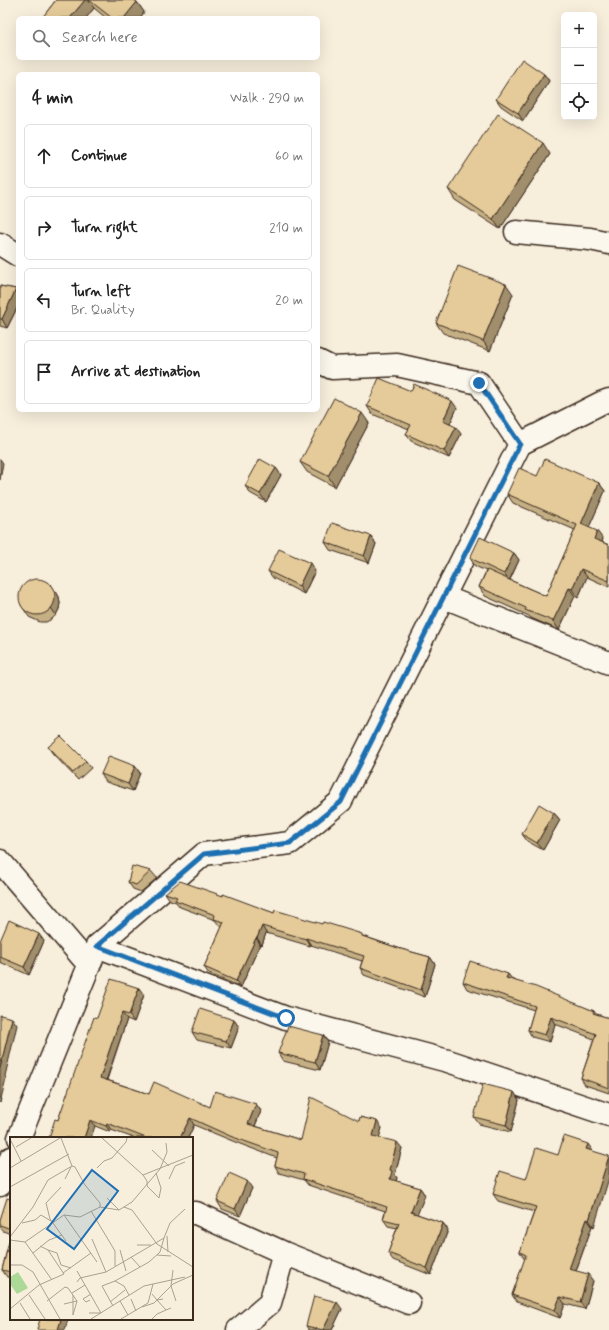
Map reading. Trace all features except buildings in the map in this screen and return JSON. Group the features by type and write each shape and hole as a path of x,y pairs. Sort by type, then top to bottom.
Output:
{"street":[{"path":"516,232 590,239 609,243"},
{"path":"0,244 16,254"},
{"path":"320,362 332,368 397,365 479,383 520,444"},
{"path":"19,1137 93,956 204,854 290,843 341,802 520,444 601,402 609,400"},
{"path":"444,597 609,663"},
{"path":"0,861 93,956 286,1018 448,1061 609,1115"},
{"path":"0,1186 10,1161"},
{"path":"0,1190 10,1191"},
{"path":"193,1212 284,1254 409,1303"},
{"path":"238,1330 270,1303 284,1254"}],"route":[{"path":"286,1018 97,946 204,854 290,843 341,802 520,444 479,383"}]}
